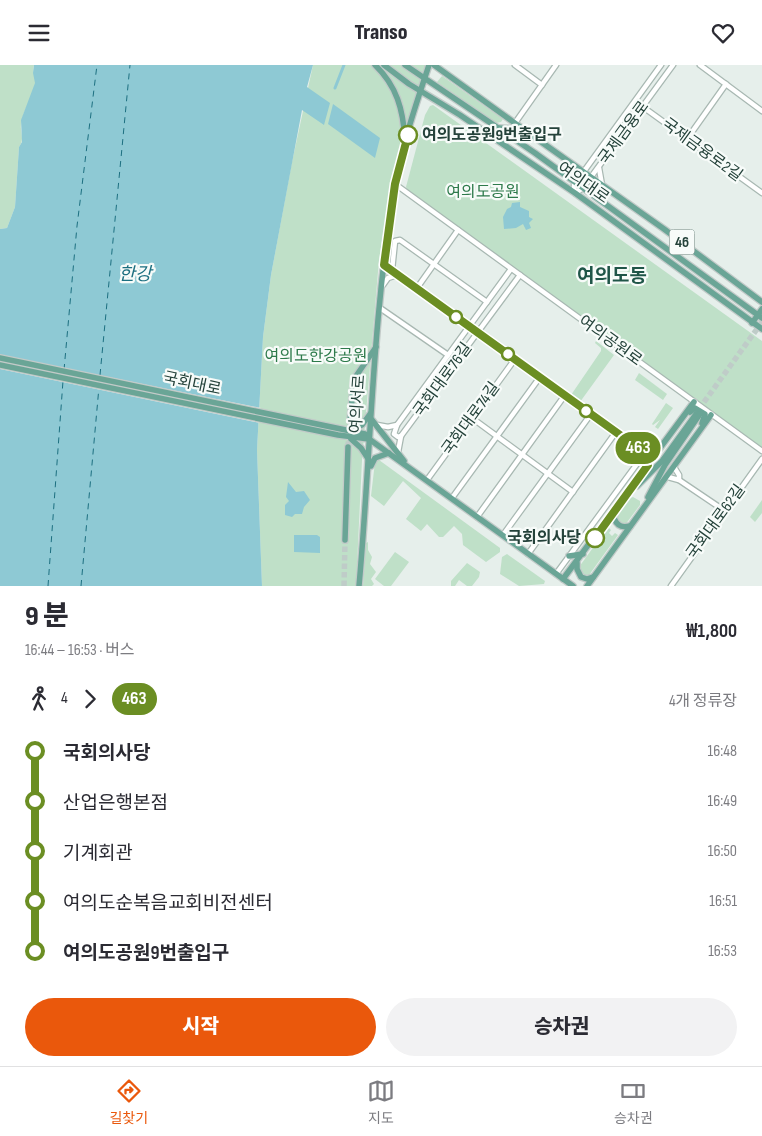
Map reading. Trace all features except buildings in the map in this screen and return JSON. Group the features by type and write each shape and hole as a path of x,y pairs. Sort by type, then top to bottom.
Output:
{"main road":[{"path":"375,65 387,77 403,113 405,146"},
{"name":"여의대로","path":"384,65 421,92 460,115 575,193 762,329"},
{"name":"여의대로","path":"405,65 576,182 760,317"},
{"name":"여의서로","path":"358,586 369,472 369,439 376,347 384,265 395,184 429,65"},
{"name":"여의대로","path":"434,65 762,302"},
{"name":"여의대로","path":"496,127 523,129"},
{"path":"752,323 760,317 762,309"},
{"path":"350,421 354,379 376,347"},
{"name":"국회대로","path":"3,362 338,432 350,437 369,439"},
{"path":"564,579 628,495 694,402"},
{"path":"681,421 693,408 700,411 705,417 698,434"},
{"path":"628,495 662,461 698,413 665,465 641,510"},
{"path":"587,586 641,510 668,477 711,415"},
{"path":"348,431 372,418 407,465"},
{"name":"국회대로","path":"338,432 348,431 366,434 369,439 573,586"},
{"path":"350,437 361,448 369,461"},
{"path":"345,540 348,447"},
{"path":"648,465 645,453 658,451"},
{"path":"369,472 375,457 389,453"},
{"path":"616,511 616,522 622,526 630,526"},
{"path":"569,556 583,554"},
{"path":"578,561 576,569 581,577 587,579 594,577"},
{"path":"593,586 594,577"}],"street":[{"path":"515,65 542,85"},
{"path":"515,123 556,65"},
{"name":"국제금융로","path":"575,193 576,182 660,65"},
{"name":"국제금융로","path":"575,193 584,188 674,65"},
{"path":"700,65 762,111"},
{"path":"687,139 726,85"},
{"name":"국제금융로2길","path":"643,107 762,193"},
{"path":"599,167 598,176 603,186"},
{"name":"여의공원로","path":"395,184 762,451"},
{"path":"417,288 458,230"},
{"path":"392,270 395,241 400,240 487,302"},
{"path":"384,265 645,453 556,574"},
{"name":"국회대로76길","path":"402,436 394,435 397,425 511,269"},
{"path":"383,285 390,277 398,275"},
{"name":"국회대로76길","path":"398,452 402,436 520,275"},
{"path":"380,308 448,355"},
{"path":"481,310 484,315 490,316"},
{"path":"457,343 464,341 466,349"},
{"name":"국회대로74길","path":"427,480 515,359"},
{"path":"452,498 540,377"},
{"path":"478,517 565,395"},
{"path":"503,535 591,414"},
{"name":"국회대로76길","path":"372,418 388,427 397,425"},
{"path":"472,418 573,493"},
{"path":"528,554 616,432"},
{"name":"국회대로62길","path":"671,586 762,459"},
{"path":"674,467 680,480"},
{"path":"668,477 680,480 725,511"}],"green space":[{"path":"0,65 34,65 35,81 34,89 21,124 22,139 19,147 15,207 7,228 0,229"},
{"name":"여의도한강공원","path":"313,65 428,65 390,189 379,260 362,460 356,586 262,586 257,450 263,337 271,275 292,162"},
{"path":"442,76 503,119 501,122 496,123 437,82"},
{"name":"여의도공원","path":"433,105 762,341 762,448 408,191 406,187 425,115 430,106"},
{"path":"596,341 614,355 580,402 571,395 601,351 601,348 595,343"},
{"path":"639,373 667,394 663,400 635,380"},
{"path":"666,403 673,408 658,429 655,427 660,420 652,424"},
{"path":"379,460 500,548 500,552 486,562 463,545 462,534 454,526 443,537 439,537 427,524 421,531 406,519 421,498 403,481 384,506 371,496 375,462"},
{"path":"633,497 640,501 640,505 625,525 618,522 616,515 628,499"},
{"path":"762,500 762,513 755,522 750,517"},
{"path":"608,527 611,530 609,533 612,536 615,533 618,535 589,575 583,576 579,567"},
{"path":"368,542 368,550 372,557 370,564 376,572 371,579 374,584 372,586 363,586 366,543"},
{"path":"395,552 409,562 391,586 384,586 375,579"},
{"path":"507,554 545,581 544,584 519,586 500,574 502,557"},
{"path":"467,563 480,572 479,577 472,586 467,586 459,580 455,586 451,586 451,581"}],"water":[{"name":"한강","path":"34,65 313,65 307,87 330,103 324,125 302,110 271,275 263,337 257,450 262,586 0,586 0,229 7,228 15,207 19,147 22,142 21,120 35,83"},
{"path":"333,104 380,138 375,158 328,124"},
{"path":"520,202 520,207 529,211 529,217 533,219 529,223 531,228 526,230 523,224 516,228 504,229 503,217 507,209 511,207 512,203"},
{"path":"288,482 296,492 304,491 310,500 304,507 302,514 295,514 292,517 285,515 285,505 289,501 286,497"},
{"path":"294,535 317,535 320,537 320,553 294,552"}],"pier":[{"path":"0,355 261,408 260,423 0,369"}],"waterway":[{"path":"335,88 344,65"}],"ferry route":[{"path":"64,370 77,226 97,65"},
{"path":"100,375 130,65"},
{"path":"48,586 63,381"},
{"path":"81,586 99,387"}],"tunnel":[{"path":"699,409 762,322"},
{"path":"348,447 350,421"},
{"path":"344,586 345,540"}],"bus line":[{"name":"463","path":"408,135 395,184 384,265 645,453 648,459 648,465 628,495 595,538"}],"place":[{"name":"여의도공원9번출입구","path":"408,135"},
{"name":"국회의사당","path":"595,538"}],"district":[{"name":"여의도동","path":"612,276"}]}
